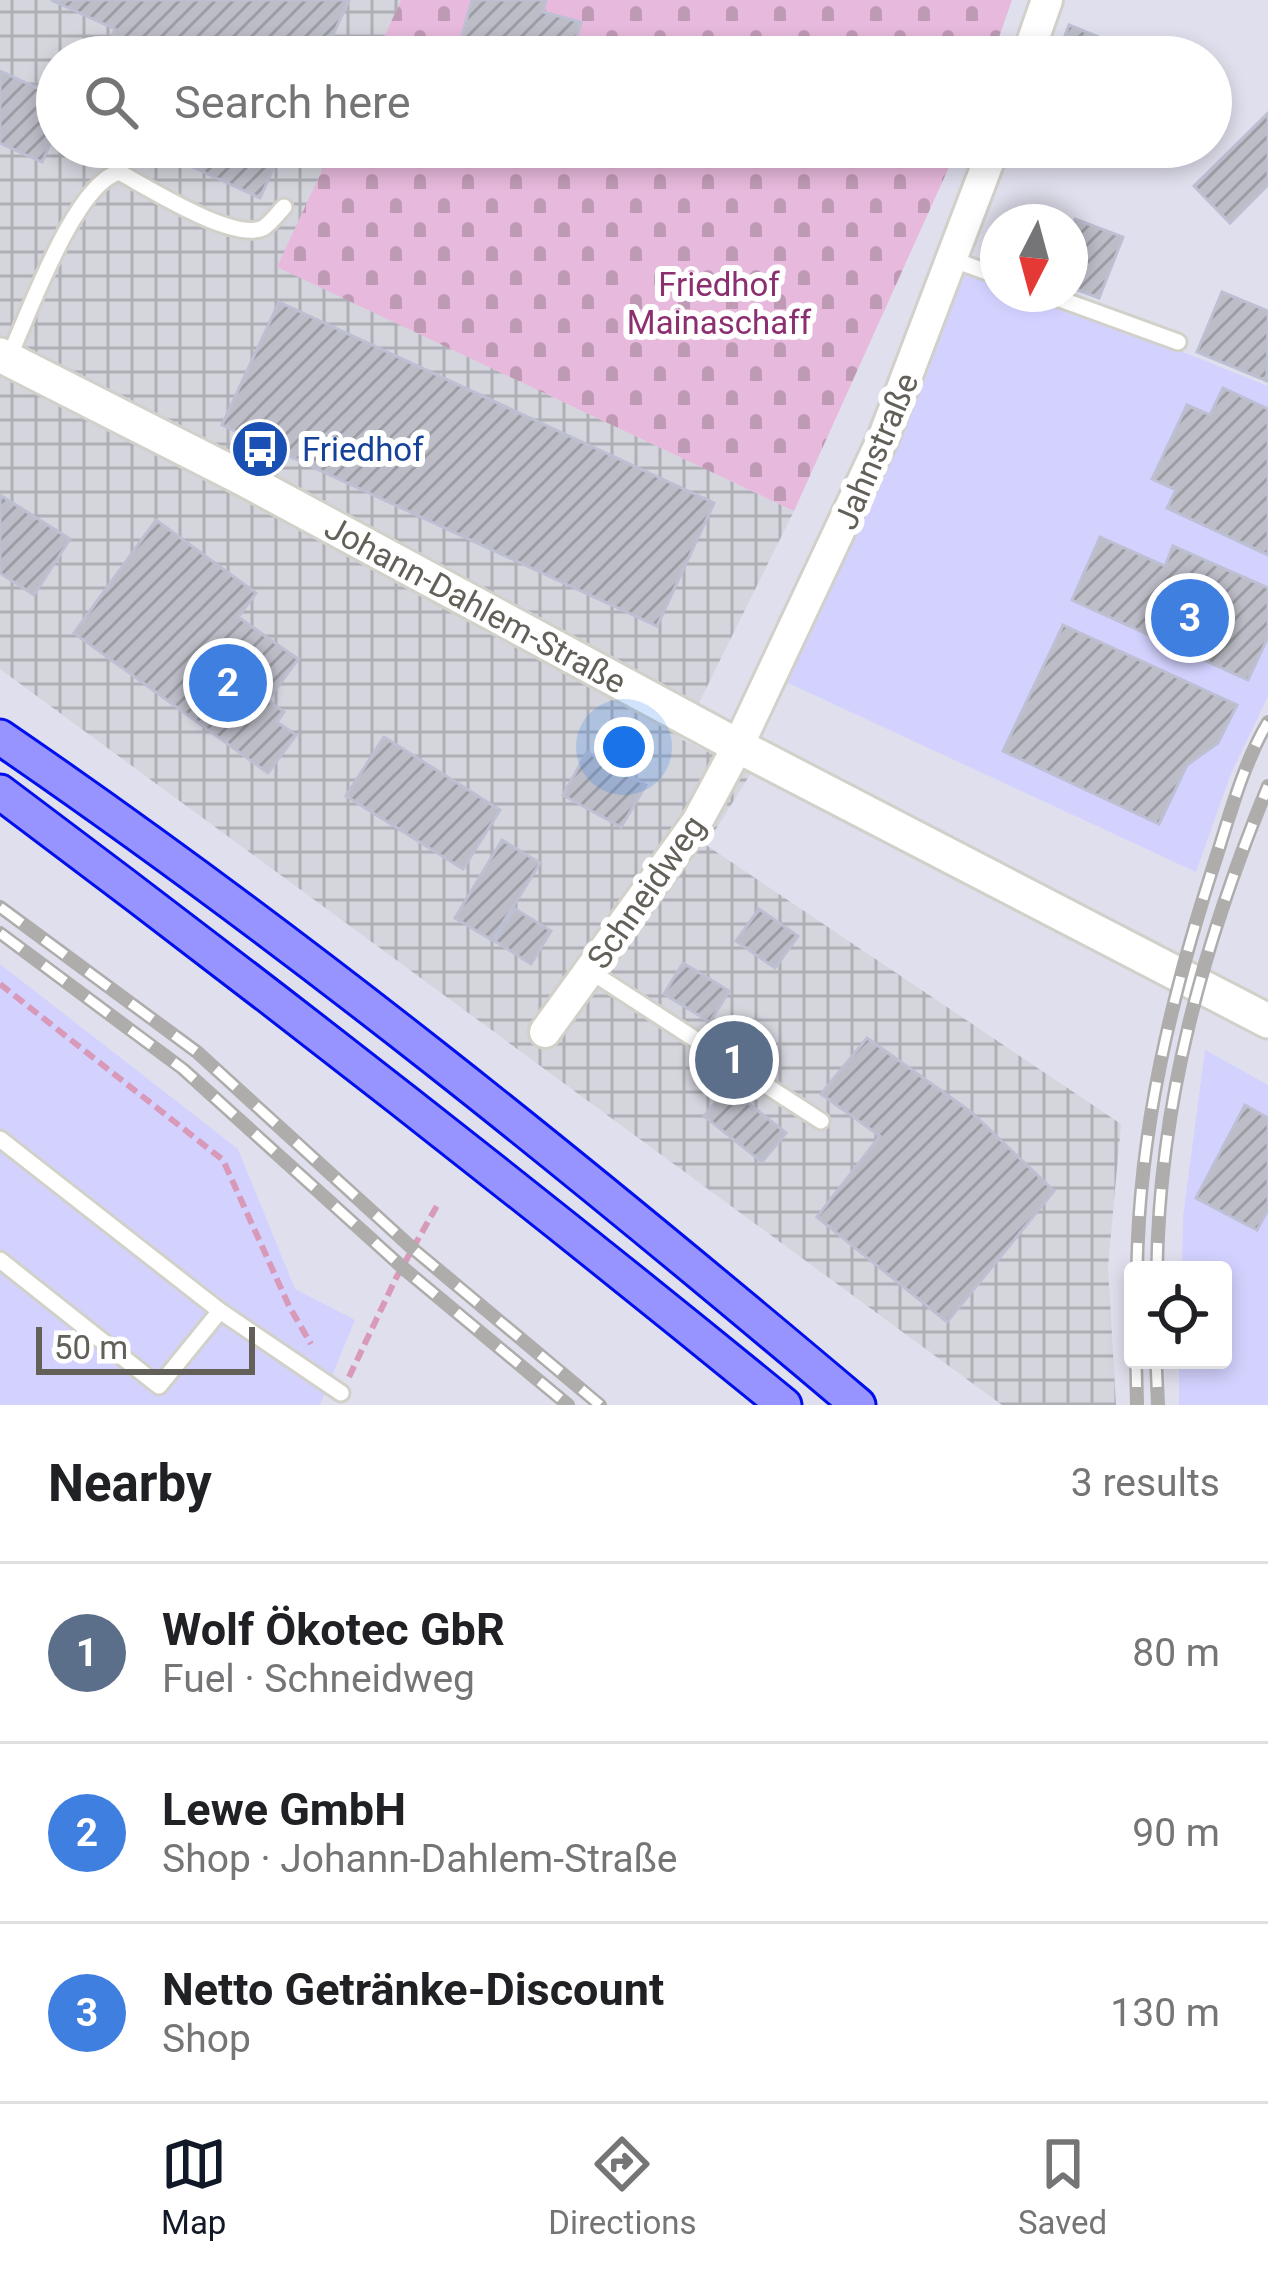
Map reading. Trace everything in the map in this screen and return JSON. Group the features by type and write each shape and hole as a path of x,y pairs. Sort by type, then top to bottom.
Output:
{"highway":[{"path":"0,737 266,929 529,1131 858,1405"},
{"path":"0,792 498,1171 784,1405"}],"street":[{"path":"1034,36 1047,0"},
{"name":"Jahnstraße","path":"739,746 840,537 954,260 987,168"},
{"name":"Johann-Dahlem-Straße","path":"4,357 1268,1021"},
{"name":"Schneidweg","path":"545,1032 697,822 739,746"}],"lane":[{"path":"4,357 79,205 104,176 119,172 222,224 244,230 263,228 284,207"},
{"path":"954,260 980,270"},
{"path":"1088,309 1178,342"},
{"path":"590,971 820,1121"},
{"path":"0,1139 220,1311 341,1394"},
{"path":"0,1260 159,1385 220,1311"}],"path":[{"path":"0,984 223,1160 290,1306 341,1394"},
{"path":"341,1394 396,1278 438,1204"}],"shaded area":[{"path":"0,0 401,0 385,36 36,36 36,168 323,168 278,267 794,511 681,739 751,773 706,845 1121,1124 1108,1267 1116,1405 1002,1405 0,669"},
{"path":"954,260 980,271 980,312 1083,312 1268,386 1268,696 1230,776 1196,872 773,676"},
{"path":"0,964 238,1149 295,1289 355,1320 320,1405 0,1405"},
{"path":"1205,1050 1268,1085 1268,1405 1179,1405 1179,1369 1232,1369 1232,1261 1182,1261 1183,1217"}],"green space":[{"path":"401,0 1012,0 999,36 385,36"},
{"name":"Friedhof Mainaschaff","path":"323,168 949,168 794,511 277,267"}],"building":[{"path":"51,0 349,0 333,36 112,36 115,29"},
{"path":"472,0 546,0 543,12 581,22 577,36 462,36"},
{"path":"1069,25 1096,36 1065,36"},
{"path":"0,71 36,87 36,159 0,143"},
{"path":"1268,113 1268,185 1230,223 1194,186 1212,168 1232,168 1232,149"},
{"path":"195,168 274,168 260,198"},
{"path":"1088,224 1123,237 1099,298 1088,294"},
{"path":"1222,292 1268,311 1267,381 1197,352"},
{"path":"279,302 714,503 657,626 222,425"},
{"path":"1223,388 1268,409 1268,555 1167,508 1176,490 1152,479 1187,405 1210,415"},
{"path":"0,495 70,539 34,595 0,573"},
{"path":"156,520 256,593 238,617 298,659 268,700 284,712 277,722 296,735 268,773 74,633"},
{"path":"1100,537 1165,566 1173,546 1268,588 1268,637 1248,680 1072,600"},
{"path":"1063,625 1237,705 1218,743 1187,765 1159,824 1003,751"},
{"path":"384,737 500,810 463,869 346,796"},
{"path":"587,752 646,785 621,827 563,795"},
{"path":"502,840 540,863 492,940 455,918"},
{"path":"515,909 551,931 531,964 495,941"},
{"path":"759,909 798,936 775,968 736,941"},
{"path":"683,963 729,991 710,1022 664,994"},
{"path":"867,1038 971,1112 1054,1191 947,1322 817,1217 880,1136 821,1094"},
{"path":"728,1087 786,1133 762,1162 704,1116"},
{"path":"1245,1105 1268,1118 1268,1210 1257,1230 1196,1198"}],"railway":[{"path":"1137,1261 1151,1113 1172,1010 1232,806 1268,722"},
{"path":"1157,1261 1166,1145 1189,1023 1224,903 1268,786"},
{"path":"0,907 197,1052 412,1248 600,1405"},
{"path":"0,933 183,1069 402,1267 568,1405"},
{"path":"1136,1369 1137,1405"},
{"path":"1156,1369 1158,1405"}],"place":[{"name":"Friedhof","path":"260,449"},
{"name":"Netto Getränke-Discount","path":"1190,618"},
{"name":"Lewe GmbH","path":"228,683"},
{"name":"Wolf Ökotec GbR","path":"734,1060"}]}
